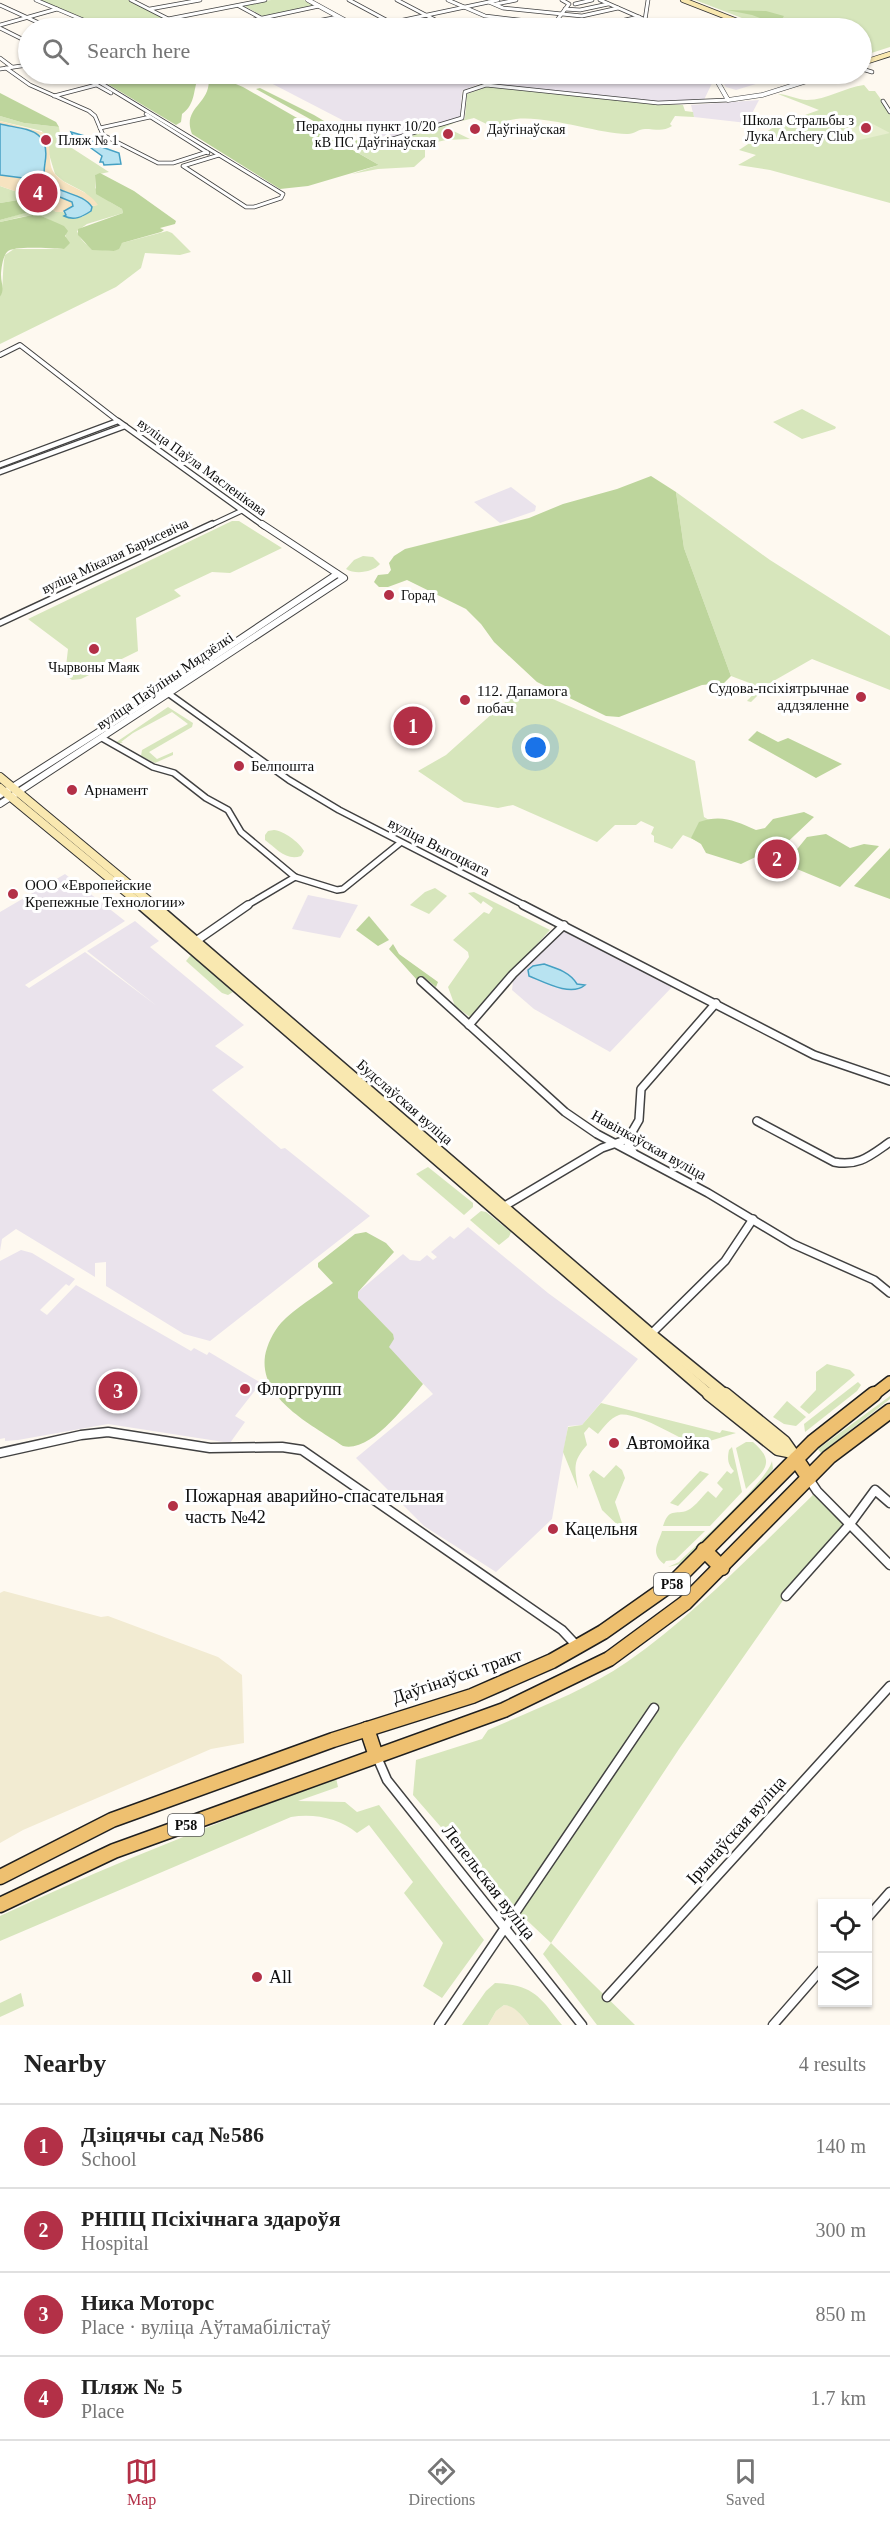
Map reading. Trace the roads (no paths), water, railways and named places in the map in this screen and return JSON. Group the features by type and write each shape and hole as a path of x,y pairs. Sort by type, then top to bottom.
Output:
{"main road":[{"path":"683,0 729,18"},
{"path":"872,60 890,54"},
{"name":"Будслаўская вуліца","path":"0,777 8,792 202,955 683,1374 778,1449 792,1455"},
{"name":"Будслаўская вуліца","path":"8,792 196,941 651,1334 784,1442 792,1455"},
{"name":"Даўгінаўскі тракт","path":"0,1877 112,1820 367,1729 472,1696 522,1677 578,1647 674,1582 792,1455 813,1442 890,1382"},
{"name":"Р58","path":"0,1905 114,1851 504,1710 609,1659 654,1628 722,1568 829,1457 890,1411"},
{"path":"792,1455 809,1478"},
{"path":"704,1550 722,1568"},
{"path":"367,1729 376,1756"}],"street":[{"path":"36,0 78,18"},
{"path":"130,0 166,18"},
{"path":"177,0 184,3"},
{"path":"149,9 200,0"},
{"path":"173,18 265,0"},
{"path":"309,0 338,17"},
{"path":"349,0 382,18"},
{"path":"397,0 431,18"},
{"path":"448,0 485,16 502,18"},
{"path":"417,18 498,0"},
{"path":"437,18 516,0"},
{"path":"559,18 569,3 562,0"},
{"path":"575,4 592,0"},
{"path":"601,0 639,18"},
{"path":"645,18 648,0"},
{"path":"488,1 503,8 561,14 585,15 618,8"},
{"path":"565,9 580,10 609,4"},
{"path":"0,5 27,18 57,9"},
{"path":"238,5 260,18"},
{"path":"266,18 319,6"},
{"path":"333,18 338,17"},
{"path":"0,27 18,21"},
{"path":"0,27 18,37"},
{"path":"0,58 12,67"},
{"path":"0,69 18,66"},
{"path":"6,68 18,77"},
{"path":"28,84 89,111 95,116 107,139 158,163 173,163 207,152"},
{"path":"103,84 220,155 283,194 281,198 275,202 246,207 183,166 220,155"},
{"path":"719,84 728,100"},
{"path":"376,144 462,118 465,92 486,85 658,104 757,96 796,84"},
{"path":"54,96 97,85 214,157"},
{"path":"883,101 890,111"},
{"path":"100,128 150,117"},
{"name":"вуліца Паўла Масленікава","path":"0,357 19,347 241,511 344,578"},
{"path":"0,465 118,422"},
{"path":"0,472 124,426"},
{"name":"вуліца Мікалая Барысевіча","path":"0,623 241,511"},
{"name":"вуліца Паўліны Мядзёлкі","path":"8,792 102,738 337,574"},
{"name":"вуліца Паўліны Мядзёлкі","path":"0,804 8,792 344,578"},
{"name":"вуліца Выгоцкага","path":"167,692 289,780 400,843 814,1055 890,1081"},
{"path":"102,738 153,767 174,773 206,798 228,810 241,832 295,877 331,889 342,889 400,843"},
{"path":"196,941 234,913 295,877"},
{"path":"469,1024 513,974 564,925"},
{"name":"Навінкаўская вуліца","path":"421,981 565,1112 597,1134 815,1255 874,1280 890,1293"},
{"path":"633,1152 628,1145 628,1139 639,1120 641,1089 716,1003"},
{"path":"757,1121 834,1162 846,1165 855,1165 890,1142"},
{"path":"597,1134 603,1142 602,1148"},
{"path":"503,1207 602,1148 628,1139"},
{"path":"651,1334 725,1261 753,1219"},
{"path":"0,1453 81,1435 108,1432 210,1448 282,1447 302,1450 562,1630 578,1647"},
{"path":"809,1478 817,1491 890,1565"},
{"path":"786,1596 850,1524 875,1490 890,1503"},
{"name":"Ірынаўская вуліца","path":"607,1997 890,1686"},
{"path":"439,2025 654,1708"},
{"name":"Лепельская вуліца","path":"376,1756 387,1780 504,1930 582,2025"},
{"path":"872,1912 890,1892"},
{"path":"773,2025 818,1974"}],"water":[{"path":"0,124 27,130 40,137 46,152 44,170 46,179 58,189 88,202 92,207 91,211 78,218 64,216 66,215 64,211 73,206 72,202 38,188 23,178 0,175"},
{"path":"71,132 88,137 99,146 119,153 121,164 104,165 100,162 102,156 85,141 70,139 73,136"},
{"path":"544,964 567,973 577,984 585,985 572,990 565,989 529,976 528,970 533,966"}],"place":[{"name":"Школа Стральбы з Лука Archery Club","path":"866,128"},
{"name":"Даўгінаўская","path":"475,129"},
{"name":"Пераходны пункт 10/20 кВ ПС Даўгінаўская","path":"448,134"},
{"name":"Пляж № 1","path":"46,140"},
{"name":"Пляж № 5","path":"38,193"},
{"name":"Горад","path":"389,595"},
{"name":"Чырвоны Маяк","path":"94,649"},
{"name":"Судова-псіхіятрычнае аддзяленне","path":"861,697"},
{"name":"112. Дапамога побач","path":"465,700"},
{"name":"Дзіцячы сад №586","path":"413,726"},
{"name":"Белпошта","path":"239,766"},
{"name":"Арнамент","path":"72,790"},
{"name":"РНПЦ Псіхічнага здароўя","path":"777,859"},
{"name":"ООО «Европейские Крепежные Технологии»","path":"13,894"},
{"name":"Флоргрупп","path":"245,1389"},
{"name":"Ника Моторс","path":"118,1391"},
{"name":"Автомойка","path":"614,1443"},
{"name":"Пожарная аварийно-спасательная часть №42","path":"173,1506"},
{"name":"Кацельня","path":"553,1529"},
{"name":"All","path":"257,1977"}]}
